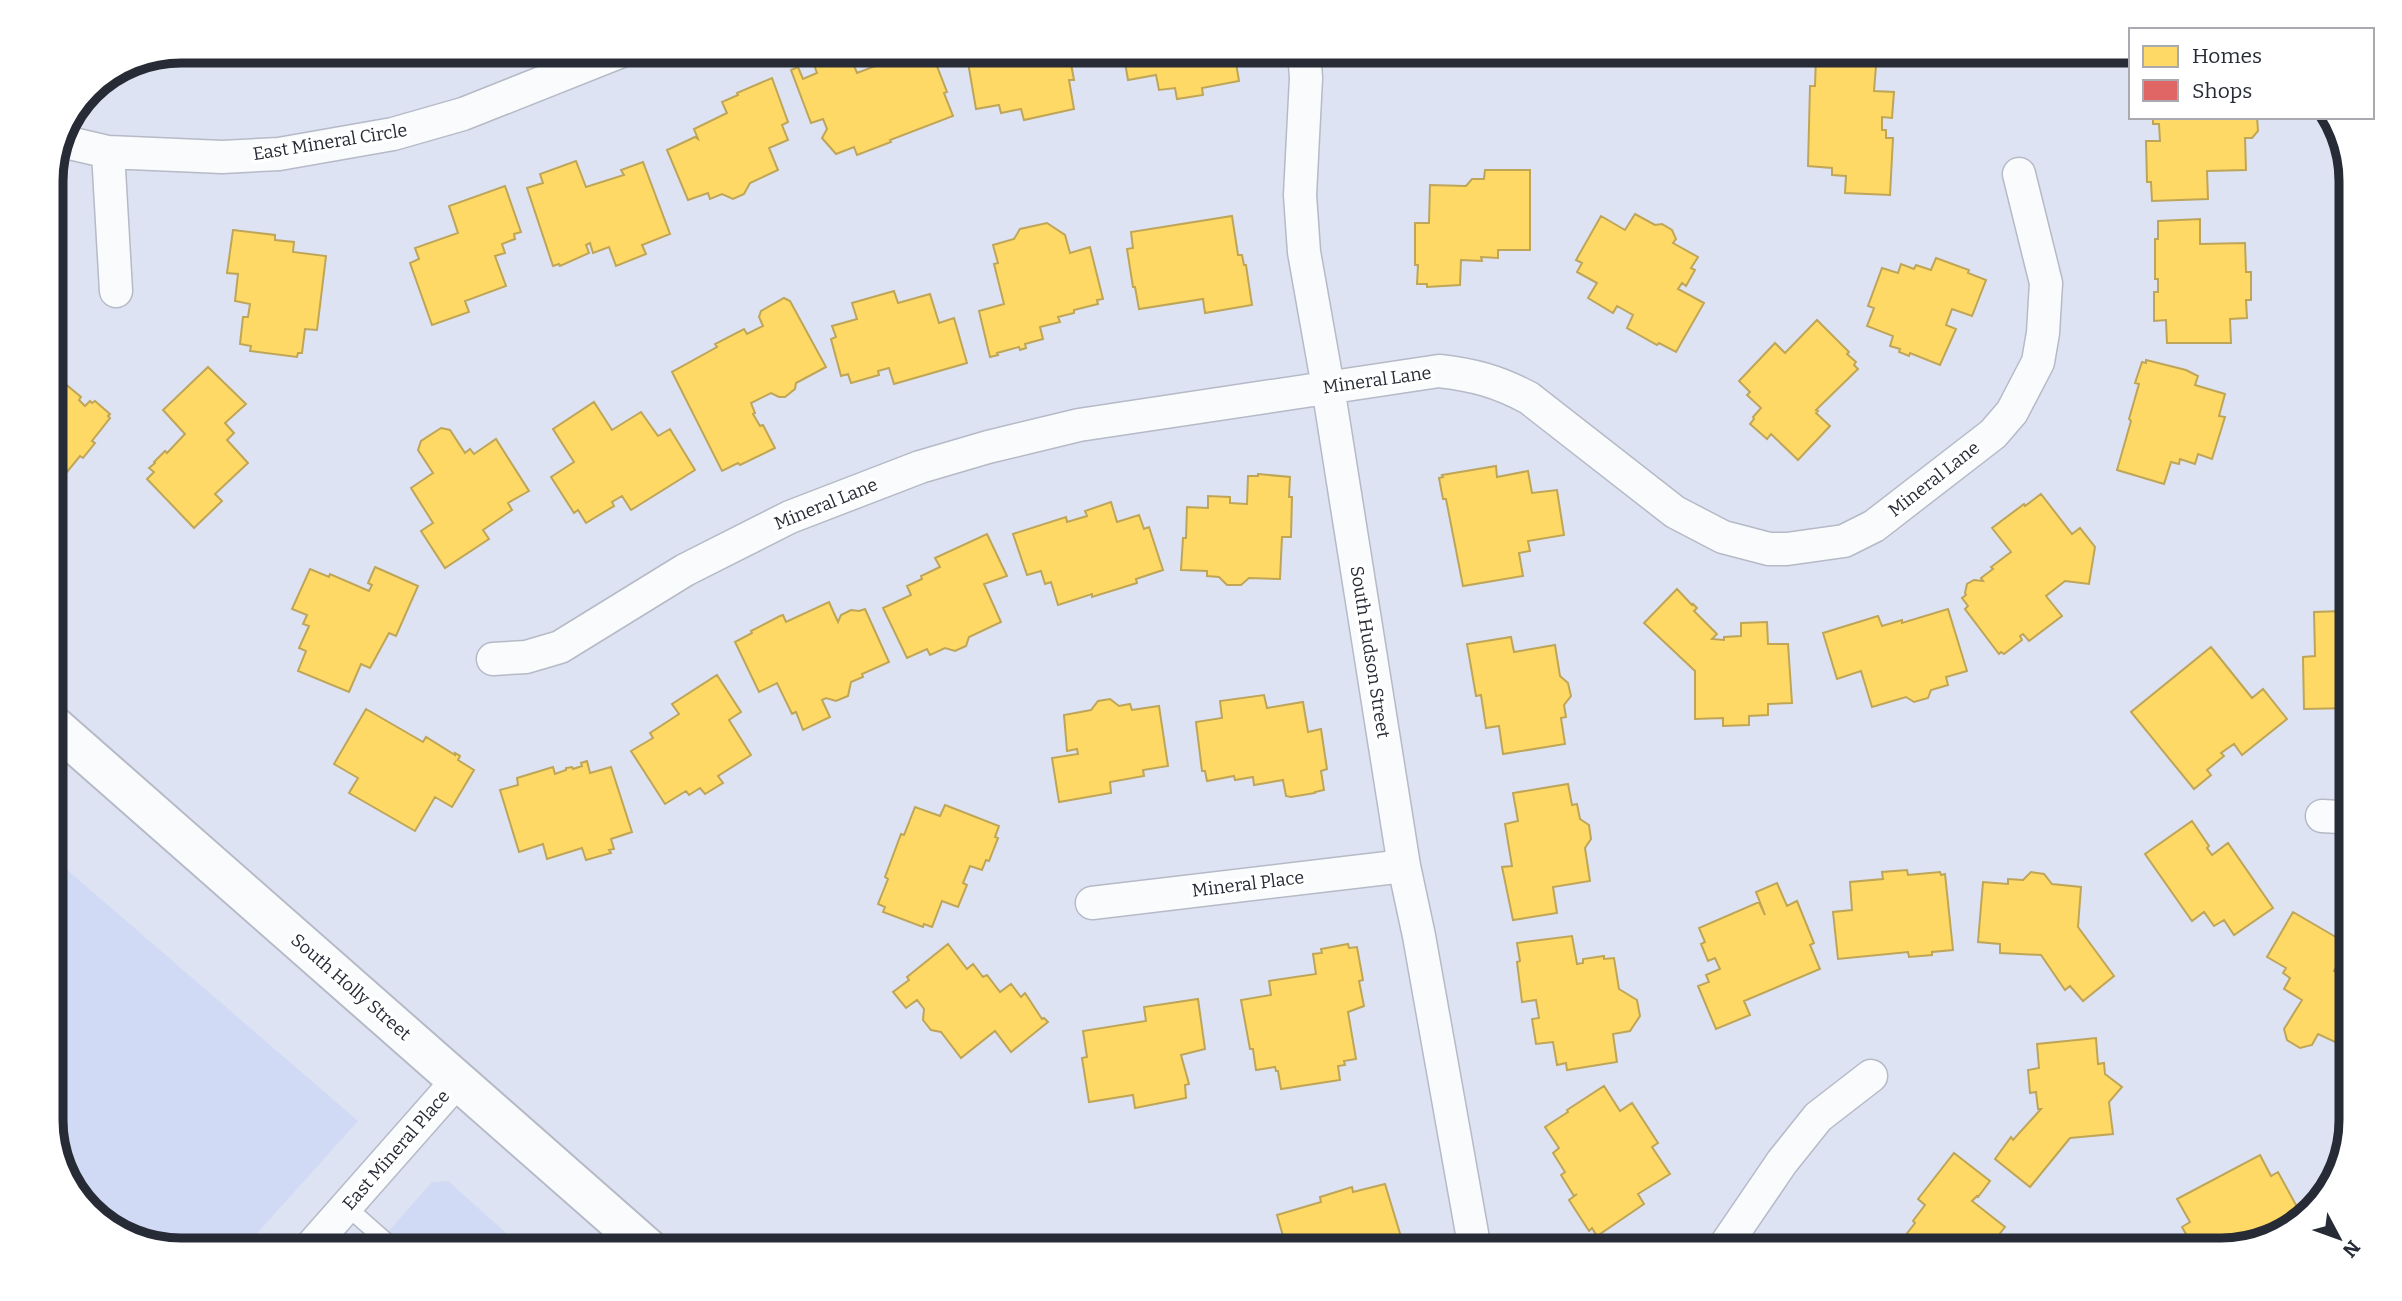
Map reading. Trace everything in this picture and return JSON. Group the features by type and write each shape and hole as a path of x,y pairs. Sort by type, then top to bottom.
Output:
{"main road":[{"name":"South Holly Street","path":"63,734 636,1238"}],"street":[{"name":"East Mineral Circle","path":"70,143 108,152 222,157 279,154 393,134 463,114 592,63"},
{"name":"South Hudson Street","path":"1305,63 1300,195 1304,252 1404,866 1473,1238"},
{"path":"108,152 117,291"},
{"name":"Mineral Lane","path":"492,659 526,657 560,648 685,570 766,529 790,517 920,467 1079,425 1439,371 1471,374 1502,384 1529,398 1675,512 1723,537 1769,549 1844,541 1874,526 1993,434 2012,412 2038,362 2046,283 2020,174"},
{"name":"Mineral Place","path":"1091,903 1404,866"},
{"path":"1730,1238 1782,1162 1818,1117 1871,1076"},
{"name":"East Mineral Place","path":"318,1238 457,1081"}],"lane":[{"path":"346,1206 382,1238"}],"shaded area":[{"path":"63,866 358,1121 253,1238 165,1237 129,1226 103,1209 92,1198 75,1172 69,1158 63,1128"},
{"path":"448,1181 512,1238 383,1238 432,1182"}],"building: Homes":[{"path":"813,63 853,63 857,73 883,63 936,63 953,116 857,155 854,147 836,154 822,138 827,129 823,119 811,123 791,70 798,67 803,79 817,73"},
{"path":"968,63 1071,63 1074,80 1069,80 1074,109 1024,120 1021,109 1001,113 999,105 976,109"},
{"path":"1125,63 1236,63 1239,81 1202,88 1203,95 1177,99 1175,88 1159,90 1156,75 1128,80"},
{"path":"1816,63 1861,63 1876,66 1874,91 1894,92 1892,118 1882,117 1882,130 1886,130 1886,138 1893,138 1890,195 1845,193 1846,176 1832,175 1832,168 1808,166 1810,86 1815,86"},
{"path":"772,78 788,122 782,125 788,140 769,148 778,170 750,183 744,194 733,199 722,194 710,199 708,193 688,200 667,150 695,137 698,139 694,129 727,113 722,102"},
{"path":"2153,119 2257,119 2258,131 2252,138 2245,138 2246,170 2207,171 2208,199 2152,201 2151,182 2147,182 2146,141 2160,141 2159,124 2153,124"},
{"path":"576,161 586,187 624,175 621,170 643,162 670,234 642,245 646,254 616,266 609,247 593,253 590,243 586,245 589,253 560,266 553,266 527,188 543,183 540,174"},
{"path":"1485,170 1530,170 1530,250 1498,250 1498,258 1481,257 1482,261 1461,260 1460,285 1427,287 1427,284 1417,284 1415,223 1429,223 1430,185 1466,186 1472,179 1484,179"},
{"path":"505,186 521,232 514,234 515,239 502,244 505,253 495,256 506,286 465,301 469,312 432,325 410,263 419,259 415,248 458,233 449,206"},
{"path":"1635,214 1655,225 1662,224 1672,230 1676,239 1673,243 1698,257 1691,268 1695,270 1686,286 1682,283 1678,289 1704,303 1676,352 1627,328 1633,315 1617,306 1613,313 1588,298 1597,283 1577,272 1582,263 1576,260 1601,216 1625,230"},
{"path":"1232,216 1238,255 1242,255 1246,265 1252,305 1205,313 1203,299 1139,309 1127,249 1133,248 1131,232"},
{"path":"2200,219 2200,244 2245,243 2246,272 2251,272 2251,300 2246,300 2247,318 2230,319 2231,343 2167,343 2166,320 2154,321 2154,292 2158,292 2158,279 2155,279 2155,239 2158,239 2158,221"},
{"path":"1047,223 1065,235 1070,253 1090,247 1103,299 1097,300 1098,304 1058,317 1060,322 1040,327 1043,339 1025,344 1026,348 1020,350 1019,347 990,357 979,311 1004,304 994,264 998,263 993,245 1014,239 1020,229"},
{"path":"233,230 275,235 275,240 294,242 293,252 326,256 317,330 305,329 302,353 298,353 297,357 250,351 251,346 240,344 243,317 248,317 250,304 235,301 238,274 227,273"},
{"path":"1936,258 1969,270 1968,273 1986,280 1972,316 1952,309 1946,325 1956,329 1940,365 1910,353 1909,356 1899,352 1900,349 1890,346 1893,336 1867,326 1874,308 1868,306 1882,268 1898,273 1901,264 1914,269 1916,265 1931,270"},
{"path":"894,291 898,303 930,294 939,323 954,318 967,363 894,384 889,368 878,371 879,375 851,383 848,374 841,376 831,339 836,337 832,326 857,319 852,303"},
{"path":"784,298 790,301 826,367 796,383 795,389 785,397 771,393 751,403 755,413 753,414 760,426 763,425 775,448 722,471 672,372 744,329 747,334 763,326 759,317 761,311"},
{"path":"1817,320 1849,352 1847,354 1856,362 1854,365 1858,369 1816,410 1830,426 1798,460 1771,434 1767,439 1750,424 1761,408 1747,395 1750,392 1739,381 1775,343 1785,353"},
{"path":"2146,360 2186,370 2198,376 2195,385 2225,394 2219,416 2225,417 2212,459 2198,454 2195,464 2180,459 2179,464 2171,462 2164,484 2117,470 2139,384 2135,383 2142,362 2146,363"},
{"path":"208,367 246,404 225,423 234,433 227,440 248,463 215,494 222,501 194,528 147,479 154,472 149,468 154,462 185,434 163,410"},
{"path":"63,382 81,397 79,400 85,406 90,401 95,401 110,414 110,418 92,441 95,443 83,458 80,456 63,477"},
{"path":"594,402 612,430 641,412 658,436 670,429 695,470 631,510 622,496 612,502 614,506 586,523 578,510 574,513 551,477 574,462 553,429"},
{"path":"441,428 450,430 465,453 470,449 474,454 496,439 529,491 508,503 512,510 483,530 489,539 445,568 421,531 433,523 411,488 433,473 418,450 421,441"},
{"path":"1496,466 1497,477 1528,471 1532,493 1557,490 1564,535 1528,541 1530,551 1519,553 1523,576 1463,586 1446,499 1443,499 1439,478 1443,477 1442,475"},
{"path":"1258,474 1290,477 1291,537 1282,537 1280,579 1249,578 1241,585 1227,585 1219,577 1207,576 1207,571 1181,570 1187,507 1208,508 1208,496 1230,497 1230,503 1247,504 1248,476"},
{"path":"2041,494 2072,534 2080,528 2095,547 2089,584 2065,581 2046,596 2062,616 2029,641 2023,634 2020,636 2022,640 2004,654 1999,654 1965,609 1968,606 1962,598 1966,595 1967,584 1974,580 1983,581 1981,578 1993,569 1991,567 2011,552 1992,528"},
{"path":"1111,502 1117,522 1139,515 1144,529 1149,527 1163,570 1136,579 1137,583 1058,605 1051,582 1045,584 1041,571 1027,575 1013,534 1066,517 1067,522 1087,516 1085,511"},
{"path":"987,534 1007,576 984,584 1001,622 969,637 966,646 955,651 945,648 930,655 927,649 907,658 883,608 911,595 907,586 940,567 935,558"},
{"path":"375,567 418,586 396,636 389,633 370,668 361,664 349,692 298,671 306,651 299,648 309,626 303,624 307,615 292,609 310,569 329,577 330,574 369,591 372,585 368,583"},
{"path":"1677,589 1697,608 1694,611 1717,634 1712,639 1724,640 1724,637 1741,636 1741,623 1767,622 1768,644 1788,644 1792,703 1768,704 1768,715 1749,716 1749,725 1723,726 1723,718 1695,719 1695,671 1644,623"},
{"path":"829,602 838,622 841,615 851,610 865,609 889,662 851,682 848,696 836,701 826,698 822,700 830,717 803,730 796,712 792,714 777,683 759,692 735,642 780,616 783,615 786,622"},
{"path":"1948,609 1967,671 1946,677 1948,685 1931,690 1928,698 1914,702 1906,697 1872,707 1861,671 1837,679 1823,633 1878,616 1882,626"},
{"path":"2339,611 2339,708 2304,709 2303,657 2315,656 2314,612"},
{"path":"1511,637 1514,652 1555,645 1560,676 1568,683 1571,696 1564,705 1566,717 1561,718 1565,744 1503,754 1499,726 1486,728 1481,695 1476,696 1467,644"},
{"path":"2211,647 2252,698 2263,689 2287,719 2242,755 2234,744 2221,753 2224,756 2207,770 2211,775 2194,789 2131,712"},
{"path":"717,675 741,712 729,720 751,755 718,776 723,783 705,794 700,788 689,795 686,791 665,804 631,751 653,738 650,733 679,714 672,704"},
{"path":"1264,695 1267,708 1303,702 1308,732 1321,729 1327,769 1321,771 1324,790 1291,797 1286,796 1283,780 1254,785 1253,777 1235,780 1234,776 1207,781 1205,771 1202,771 1196,722 1222,718 1220,701"},
{"path":"1110,699 1119,706 1130,704 1132,710 1159,706 1168,766 1143,770 1144,776 1110,782 1111,793 1059,802 1052,758 1078,754 1077,749 1067,751 1064,715 1091,710 1098,701"},
{"path":"366,709 423,742 426,737 455,753 460,756 458,760 474,770 452,807 435,797 415,831 349,793 358,778 334,764"},
{"path":"587,761 590,773 611,767 632,832 611,839 614,849 609,850 611,853 586,860 582,848 547,859 543,844 519,852 500,790 518,785 517,778 553,767 555,774 566,768 582,766 581,763"},
{"path":"1568,784 1572,805 1577,804 1580,819 1589,825 1591,839 1585,848 1590,881 1553,887 1557,913 1513,920 1502,867 1512,866 1505,824 1518,821 1513,793"},
{"path":"945,805 999,826 995,837 998,838 989,861 986,860 982,870 970,866 963,883 967,885 958,907 942,901 932,927 924,924 923,927 883,912 885,907 878,904 901,834 904,835 915,807 940,816"},
{"path":"2192,821 2212,855 2228,843 2273,908 2234,935 2224,920 2214,926 2204,912 2192,921 2145,854"},
{"path":"1907,870 1908,875 1940,872 1941,875 1945,874 1953,950 1909,957 1908,952 1838,959 1833,912 1852,910 1850,882 1883,879 1882,872"},
{"path":"2031,872 2044,874 2052,884 2081,887 2078,927 2114,976 2083,1001 2070,986 2065,990 2041,955 2000,953 2000,944 1978,942 1983,882 2008,884 2008,879 2023,880"},
{"path":"1777,883 1787,906 1797,901 1814,943 1810,945 1820,969 1744,1001 1750,1015 1716,1029 1698,986 1709,982 1706,975 1720,969 1715,958 1708,961 1701,944 1705,942 1699,928 1759,902 1765,915 1756,892"},
{"path":"2293,912 2339,939 2339,962 2334,971 2339,974 2339,1044 2318,1034 2312,1045 2300,1048 2287,1040 2284,1029 2302,1000 2284,989 2290,978 2283,973 2286,968 2267,957"},
{"path":"1572,936 1577,964 1583,963 1583,959 1604,956 1604,959 1614,958 1619,989 1637,1000 1640,1016 1630,1031 1613,1034 1617,1062 1567,1070 1566,1063 1557,1065 1553,1042 1536,1044 1532,1019 1539,1018 1536,1000 1522,1002 1517,943"},
{"path":"948,944 967,969 973,964 983,977 987,975 1000,992 1011,984 1021,997 1025,993 1042,1019 1048,1022 1011,1052 995,1031 961,1058 941,1032 931,1030 923,1020 924,1009 917,1000 906,1008 893,992"},
{"path":"1348,944 1349,948 1357,947 1363,980 1359,981 1364,1006 1348,1012 1356,1059 1344,1061 1345,1065 1338,1066 1340,1080 1281,1089 1275,1067 1256,1070 1241,1000 1271,995 1269,981 1316,974 1313,954 1322,953 1321,949"},
{"path":"1198,999 1205,1049 1181,1055 1189,1084 1185,1085 1186,1098 1135,1108 1133,1095 1089,1102 1082,1058 1087,1057 1083,1031 1146,1021 1144,1007"},
{"path":"2096,1038 2098,1064 2104,1063 2105,1074 2122,1087 2109,1102 2113,1134 2070,1138 2030,1187 1995,1159 2011,1137 2013,1140 2041,1109 2038,1109 2036,1092 2030,1093 2028,1070 2039,1068 2037,1044"},
{"path":"1604,1086 1620,1111 1632,1103 1658,1143 1652,1147 1670,1174 1638,1194 1644,1204 1597,1236 1592,1228 1589,1231 1569,1200 1577,1194 1574,1196 1561,1175 1565,1172 1553,1153 1559,1148 1545,1127"},
{"path":"1954,1153 1990,1181 1972,1201 2005,1227 1996,1238 1903,1238 1925,1205 1918,1199"},
{"path":"2260,1155 2271,1176 2278,1172 2298,1209 2280,1222 2252,1234 2222,1238 2188,1238 2182,1227 2190,1222 2177,1199"},
{"path":"1385,1184 1401,1238 1284,1238 1277,1215 1321,1202 1320,1197 1352,1187 1353,1192"}]}
